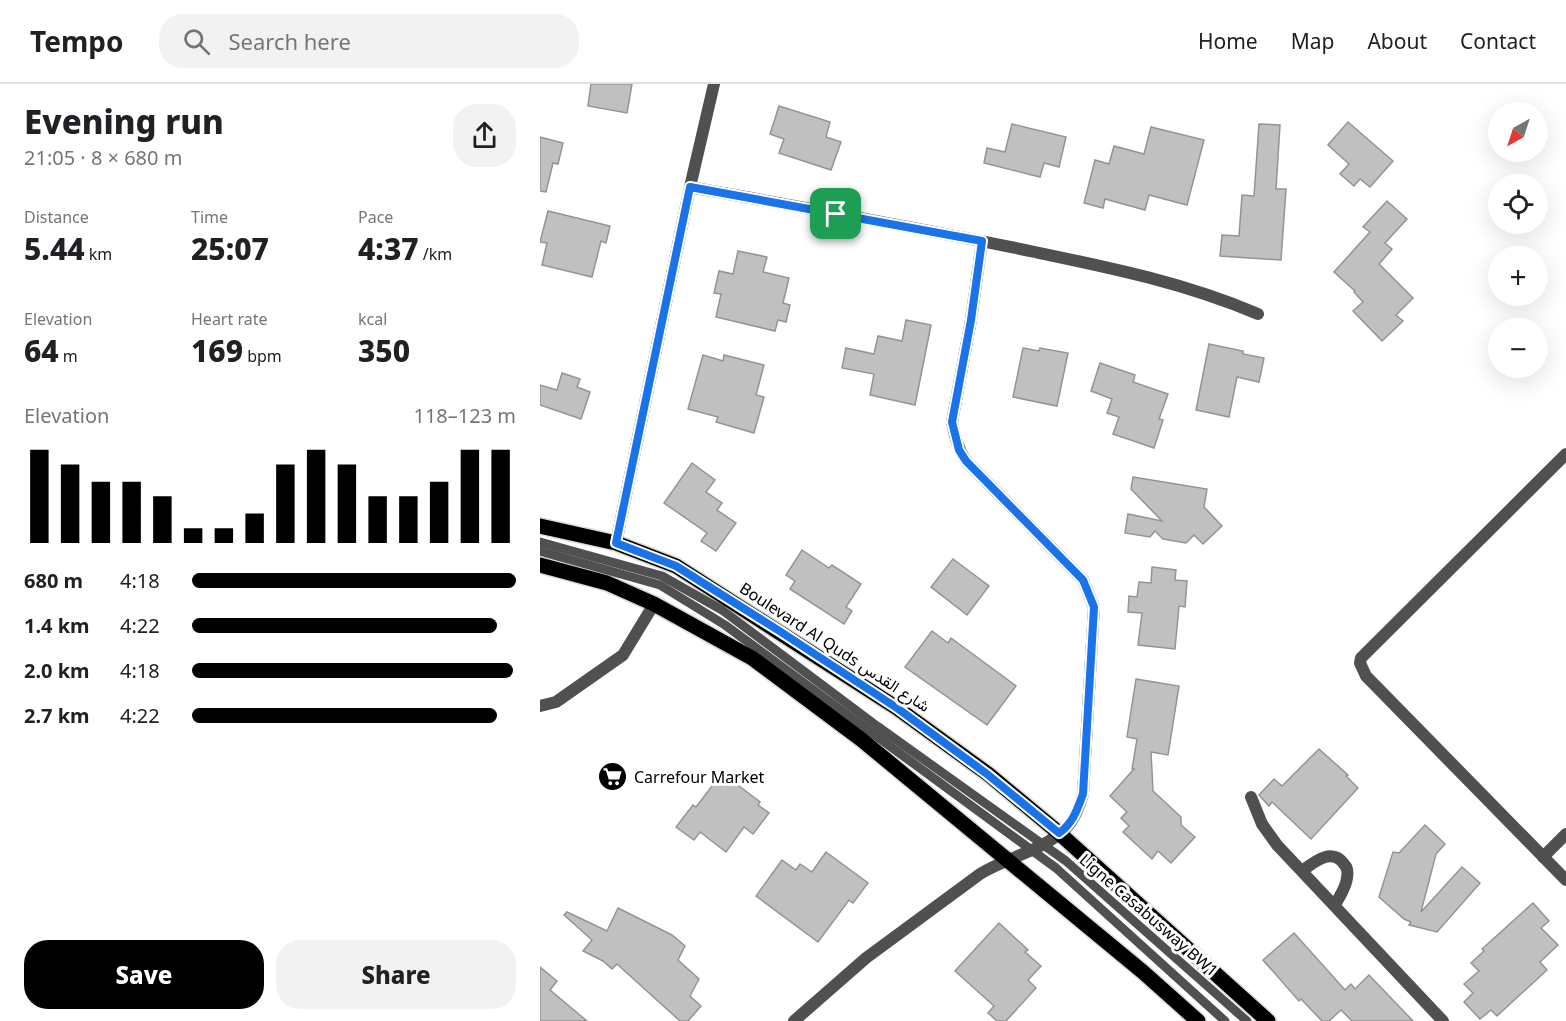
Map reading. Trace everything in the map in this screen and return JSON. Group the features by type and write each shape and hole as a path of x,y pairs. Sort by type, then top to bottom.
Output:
{"main road":[{"name":"Boulevard Al Quds شارع القدس","path":"540,526 616,543 676,566 897,708 987,774 1059,833 1269,1021"},
{"path":"540,565 607,583 654,604 761,665 862,740 1143,972 1198,1021"}],"street":[{"path":"616,543 690,187 714,84"},
{"path":"690,187 982,241 1159,279 1224,300 1258,314"},
{"path":"794,1021 866,958 980,874 996,864 1008,861 1037,847 1066,828 1076,814 1083,794 1094,607 1083,580 966,461 959,450 952,422 971,320 982,241"},
{"path":"1566,454 1361,658 1360,663 1366,676 1566,880"},
{"path":"540,706 556,702 623,655 654,604"},
{"path":"1251,797 1269,835 1443,1021"},
{"path":"1544,857 1566,834"},
{"path":"1302,872 1316,861 1326,857 1335,857 1342,861 1347,868 1347,879 1335,905"}],"lane":[{"name":"Ligne Casabusway BW1","path":"540,542 662,576 722,610 1037,847 1056,868 1225,1021"},
{"name":"Ligne Casabusway BW1","path":"540,551 660,585 716,619 1037,847 1066,861 1247,1021"}],"building":[{"path":"591,84 632,84 627,113 588,106"},
{"path":"779,106 830,122 826,137 841,142 831,170 779,153 784,139 770,134"},
{"path":"1348,122 1393,161 1370,187 1360,179 1354,186 1340,174 1349,164 1328,145"},
{"path":"1012,124 1066,137 1059,167 1044,163 1040,177 984,163 987,148 1005,152"},
{"path":"1259,124 1280,125 1276,189 1286,189 1281,260 1220,256 1222,235 1239,236 1242,195 1254,196"},
{"path":"1151,127 1204,140 1187,205 1149,195 1145,210 1105,199 1103,208 1084,203 1095,160 1109,164 1114,146 1144,154"},
{"path":"540,137 563,143 558,164 553,163 546,192 540,191"},
{"path":"1387,201 1407,219 1385,243 1392,249 1379,264 1413,298 1396,315 1403,321 1382,341 1353,311 1363,302 1355,291 1334,272 1370,232 1363,227"},
{"path":"548,211 610,226 606,243 601,241 592,277 542,265 547,243 540,242"},
{"path":"738,251 767,257 763,272 789,278 783,303 790,305 786,322 778,320 775,331 716,317 721,294 714,293 719,271 733,274"},
{"path":"906,320 931,325 915,405 870,395 874,374 842,368 846,348 874,354 878,336 902,341"},
{"path":"1209,344 1264,358 1259,382 1237,377 1229,417 1196,410"},
{"path":"1023,348 1039,351 1040,348 1068,353 1057,406 1013,397"},
{"path":"703,355 723,361 724,355 764,365 756,395 764,397 754,433 716,422 718,417 688,409"},
{"path":"1100,363 1135,375 1133,382 1168,394 1159,419 1163,420 1154,448 1113,434 1119,417 1107,413 1112,399 1091,391"},
{"path":"562,373 580,379 577,387 590,392 581,419 540,405 540,385 557,390"},
{"path":"692,463 715,480 706,492 722,503 717,510 736,523 716,551 701,541 707,533 664,503"},
{"path":"1133,477 1207,489 1204,507 1222,526 1203,544 1194,535 1186,543 1163,539 1155,531 1150,537 1125,533 1128,514 1162,521 1131,489"},
{"path":"802,550 829,568 832,565 861,584 846,607 852,611 844,624 790,589 795,581 786,575"},
{"path":"953,559 989,586 967,615 931,587"},
{"path":"1152,567 1176,570 1175,580 1187,581 1185,607 1179,606 1175,649 1138,645 1142,613 1128,612 1129,596 1137,597 1139,582 1151,583"},
{"path":"932,631 948,643 951,638 1016,686 987,725 905,667"},
{"path":"1136,679 1179,686 1168,755 1151,752 1153,791 1181,817 1181,825 1195,837 1171,863 1158,851 1152,859 1123,832 1129,826 1121,818 1127,812 1110,796 1134,769 1132,769 1137,739 1127,737"},
{"path":"1319,749 1348,775 1346,776 1358,788 1311,839 1272,802 1269,806 1259,795 1274,779 1282,786"},
{"path":"722,773 760,802 758,805 769,813 753,834 744,827 726,852 700,832 694,840 676,827 693,805 696,807"},
{"path":"1425,825 1445,844 1436,854 1421,912 1462,867 1480,883 1437,932 1409,925 1411,922 1404,919 1379,897 1393,852 1399,853"},
{"path":"826,852 868,883 853,903 849,900 818,942 756,896 782,860 796,870 800,864 812,872"},
{"path":"1533,903 1549,921 1541,928 1558,945 1540,962 1547,970 1497,1016 1491,1010 1480,1019 1464,1002 1473,993 1464,984 1479,971 1471,963 1484,951 1482,949"},
{"path":"618,908 672,935 685,946 678,960 699,979 690,996 701,1006 688,1021 680,1021 617,964 612,969 603,961 583,951 592,940 564,915 567,912 607,931"},
{"path":"999,923 1028,950 1025,952 1041,966 1028,980 1036,988 1006,1021 997,1021 988,1013 994,1006 955,971"},
{"path":"1294,933 1345,990 1351,984 1355,989 1369,975 1413,1021 1352,1021 1341,1010 1329,1021 1322,1021 1301,999 1299,1001 1263,960"},
{"path":"540,967 557,981 550,990 587,1021 540,1021"}],"place":[{"name":"Carrefour Market","path":"613,777"}],"route":[{"path":"690,187 836,214 982,241 971,320 952,422 954,436 966,461 1083,580 1094,607 1083,794 1076,814 1066,828 1059,833 987,774 897,708 781,632 676,566 616,543 690,187"}]}
